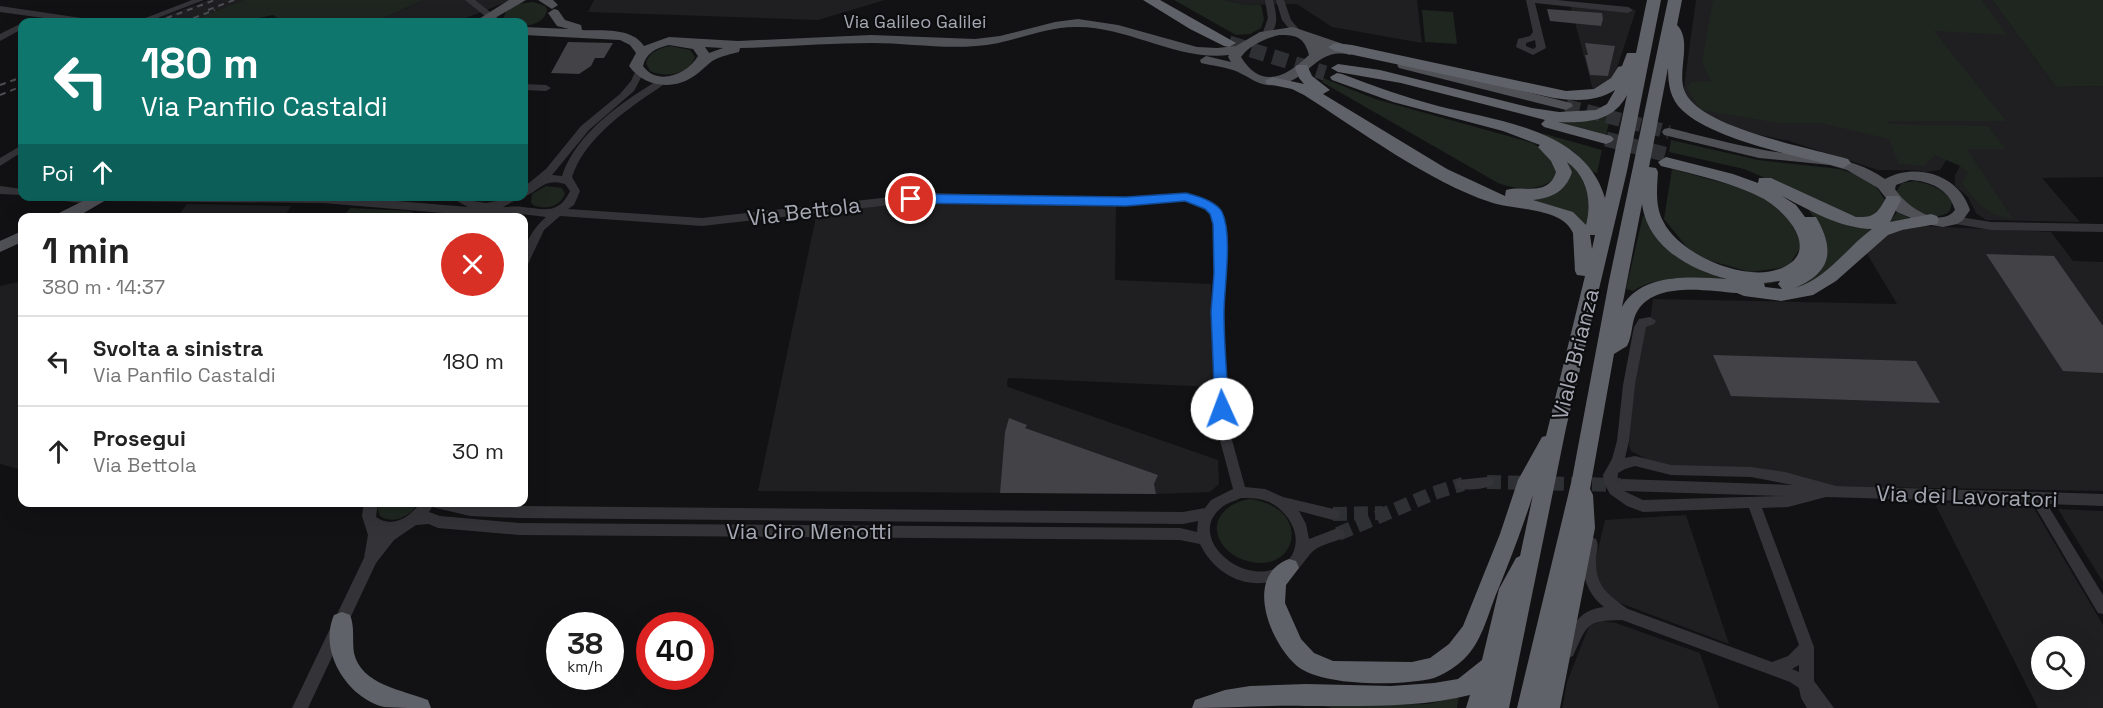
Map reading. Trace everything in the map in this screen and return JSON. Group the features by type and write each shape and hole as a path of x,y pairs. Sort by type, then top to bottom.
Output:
{"highway":[{"path":"1169,0 1234,42"},
{"name":"Viale Brianza","path":"1498,708 1557,428 1619,171 1654,0"},
{"name":"Viale Brianza","path":"1528,708 1582,479 1675,0"},
{"path":"1152,1 1195,26 1234,42"},
{"path":"1332,71 1385,75 1545,115 1576,117 1594,115 1613,106 1619,98 1635,44 1650,17"},
{"path":"1671,21 1678,54 1677,91 1683,102 1696,114 1711,124 1740,134 1815,153 1843,163"},
{"path":"1342,49 1364,51 1543,92 1570,96 1588,96 1607,89 1619,78 1626,61 1631,56"},
{"path":"1302,68 1306,78 1314,85 1494,189 1521,196 1549,192 1558,186 1564,172 1554,154 1537,142 1506,129"},
{"path":"1332,71 1390,98 1534,136 1557,147 1577,162 1588,177 1596,194 1597,212 1580,285 1584,312"},
{"path":"1332,71 1605,142"},
{"path":"1272,81 1296,85 1486,195 1516,205 1556,211 1568,217 1583,236 1583,271"},
{"path":"1647,141 1654,150 1650,170 1650,208 1662,235 1698,263 1738,275 1760,277 1790,272 1803,262 1808,249 1806,235 1790,211 1775,199 1732,179 1667,158 1770,184 1825,213 1861,223 1876,222 1887,216 1891,212 1891,195"},
{"path":"1606,350 1621,341 1630,307 1643,294 1655,288 1676,284 1770,286 1797,280 1811,271 1820,258 1821,242 1808,217 1787,198 1756,180"},
{"path":"1734,287 1769,296 1802,294 1826,281 1874,236 1885,229 1931,220"},
{"path":"1294,562 1277,580 1274,603 1293,646 1306,660 1332,671 1412,672 1435,667 1457,651 1471,632 1510,534 1528,480 1557,428"},
{"path":"1549,708 1585,528 1582,479"},
{"path":"1478,708 1510,589 1534,541"},
{"path":"342,621 345,658 352,672 364,686 378,694 420,708"},
{"path":"1203,708 1231,700 1268,696 1403,697 1445,693 1467,686 1490,668"}],"main road":[{"path":"492,18 520,0"},
{"path":"528,30 543,25 550,5"},
{"path":"550,5 560,22 569,26 628,30 669,41"},
{"name":"Via Galileo Galilei","path":"669,41 694,44 869,39 982,42 1052,26 1078,23 1115,27 1188,50 1221,54 1234,42"},
{"name":"Via Galileo Galilei","path":"663,81 692,73 712,56 734,49 869,45 985,48 1078,29 1122,34 1195,59 1222,62 1239,68"},
{"path":"528,31 622,36 635,42 642,53"},
{"path":"1342,49 1315,54 1293,76 1272,81 1256,78 1239,68 1234,57 1234,42 1268,32 1287,31 1342,49 1566,106"},
{"path":"1302,35 1315,48 1315,54"},
{"path":"663,81 645,76 636,66 642,53 669,41"},
{"path":"694,44 702,51 702,63"},
{"path":"1669,132 1752,153 1843,163 1861,171 1909,213 1931,220 1958,215 1956,195 1940,183 1921,177 1899,177 1861,171"},
{"path":"1891,195 1890,182 1899,177"},
{"path":"72,213 97,201"},
{"path":"0,247 18,238"}],"street":[{"path":"151,18 200,0"},
{"path":"469,0 492,18"},
{"path":"480,0 492,18"},
{"path":"1268,32 1274,18 1269,0"},
{"path":"1280,0 1287,20 1302,35"},
{"path":"1537,33 1531,0 1628,10"},
{"path":"0,9 29,18"},
{"path":"0,38 18,28"},
{"path":"528,189 551,172 584,130 631,89 639,72"},
{"path":"528,253 540,228 571,200 575,191 568,179 568,171 598,130 632,102 663,81"},
{"path":"528,87 546,87"},
{"path":"0,163 18,151"},
{"path":"535,183 553,179 570,183"},
{"path":"0,190 18,192"},
{"name":"Via Bettola","path":"530,212 557,211 587,216 702,222 927,197 1126,202 1166,199 1196,205 1209,218 1223,429 1240,492"},
{"path":"571,200 572,208 587,216"},
{"path":"347,201 479,212 517,210 530,212"},
{"path":"462,201 482,208 507,201"},
{"path":"521,201 521,205 538,219 540,228"},
{"path":"1958,215 1991,226 2103,228"},
{"name":"Via dei Lavoratori","path":"1650,321 1643,322 1640,327 1620,456 1610,476 1613,490 1622,499 1630,504 1654,506 1788,501 1831,490"},
{"name":"Via dei Lavoratori","path":"1624,436 1628,452 1671,470 1751,471 1785,477 1831,490"},
{"name":"Via dei Lavoratori","path":"1614,467 1623,462 1648,462"},
{"path":"1463,484 1487,482"},
{"name":"Via dei Lavoratori","path":"1622,485 2103,500"},
{"path":"1333,514 1280,501 1265,494 1240,492 1218,500 1206,514 1202,528 1203,539 1215,560 1238,575 1263,578 1281,573 1310,545 1338,534"},
{"path":"2037,499 2103,608"},
{"path":"1280,501 1292,512 1301,528 1303,543 1294,562"},
{"path":"1753,502 1807,647 1806,688 1816,708"},
{"path":"370,507 368,512 375,535 371,559"},
{"path":"300,708 371,559 389,536 410,522 424,507"},
{"name":"Via Ciro Menotti","path":"456,507 470,510 519,512 1183,518 1206,514"},
{"name":"Via Ciro Menotti","path":"370,521 385,528 430,518 438,522 519,529 1180,534 1203,539"},
{"path":"1585,528 1591,542 1588,570 1590,581 1602,600 1623,614 1772,668 1806,688 1826,708"},
{"path":"1556,674 1564,661 1579,624 1585,618 1599,613 1623,614"},
{"path":"1772,668 1798,659 1807,647"}],"shaded area":[{"path":"208,0 244,0 197,18 161,18"},
{"path":"244,0 424,0 383,18 277,18 273,15 259,18 197,18"},
{"path":"424,0 511,0 466,18 383,18"},
{"path":"594,0 885,0 818,20 588,12"},
{"path":"1174,0 1224,0 1247,5 1261,5 1264,19 1261,28 1250,34 1236,35"},
{"path":"1224,0 1417,0 1422,43 1332,27 1297,4 1247,5"},
{"path":"1696,0 1992,0 2056,87 2103,86 2103,177 2042,178 2080,222 1986,220 1976,213 1968,197 1955,186 1955,175 1960,166 1947,159 1940,170 1925,172 1878,170 1789,141 1741,131 1695,110 1683,94"},
{"path":"1713,0 1982,0 2007,35 1934,31 2006,121 1888,121 1890,124 1988,126 2006,149 1967,149 2012,218 1989,212 1978,202 1962,184 1968,172 1960,166 1935,155 1924,166 1899,164 1889,139 1820,123 1778,123 1700,110 1687,87 1691,82 1711,81 1702,62"},
{"path":"1992,0 2103,0 2103,86 2056,87"},
{"path":"533,2 547,9 544,17 532,25 528,26 528,18 504,18 506,11 518,4"},
{"path":"1570,4 1636,10 1617,68 1611,78 1593,90"},
{"path":"1422,10 1453,12 1457,44 1425,42"},
{"path":"670,46 690,50 695,57 692,63 688,68 676,73 663,74 650,71 646,63 652,53"},
{"path":"1323,78 1375,99 1533,143 1548,155 1555,165 1555,174 1550,181 1541,186 1528,188 1498,183 1322,82"},
{"path":"1611,115 1606,135 1552,121"},
{"path":"1541,133 1602,150 1597,173 1593,172 1574,152"},
{"path":"1671,140 1758,160 1839,169 1859,175 1877,188 1885,200 1876,216 1861,219 1744,169 1669,152"},
{"path":"1564,158 1580,173 1588,188 1587,226 1499,195 1511,198 1545,197"},
{"path":"1672,169 1756,192 1787,214 1802,245 1788,267 1750,272 1694,256 1664,219"},
{"path":"1915,181 1941,190 1952,202 1950,211 1943,215 1928,215 1907,203 1896,192 1902,183"},
{"path":"546,186 562,188 565,194 556,205 543,207 533,205 532,194"},
{"path":"921,201 1116,204 1115,280 1211,284 1215,387 1008,378 1007,384 1008,387 1218,460 1219,484 1210,492 1156,494 758,491 817,212"},
{"path":"187,204 291,206 287,213 180,213"},
{"path":"350,208 413,213 346,213"},
{"path":"1809,211 1832,220 1856,227 1879,226 1889,221 1897,212 1911,219 1865,236 1824,275 1797,289 1795,287 1818,274 1827,255 1823,233"},
{"path":"1643,216 1647,217 1686,260 1776,283 1761,284 1695,278 1662,280 1646,284 1633,291 1626,289"},
{"path":"1923,226 2051,232 2073,261 2103,262 2103,491 1811,486 1785,474 1671,467 1650,461 1631,451 1629,446 1632,403 1645,327 1650,321 1653,299 1897,304 1866,252 1890,232"},
{"path":"18,282 18,469 0,464 0,286"},
{"path":"1250,499 1271,505 1284,515 1291,527 1291,540 1286,551 1276,559 1262,563 1241,559 1226,549 1218,535 1218,520 1222,514 1234,504"},
{"path":"1934,502 2032,505 2103,625 2103,708 2038,708"},
{"path":"377,507 416,507 402,518 391,520 380,516"},
{"path":"2058,509 2103,511 2103,582 2088,558"},
{"path":"1686,515 1729,644 1612,600 1599,586 1593,571 1605,520"},
{"path":"1602,621 1616,623 1700,653 1719,708 1562,708 1567,682 1589,626"},
{"path":"1459,697 1457,708 1332,708 1324,706 1428,704"}],"building":[{"path":"1547,9 1602,13 1603,19 1601,26 1550,21"},
{"path":"568,42 613,43 604,58 595,58 591,66 579,74 551,73"},
{"path":"1585,43 1615,46 1608,76 1590,75 1585,55 1588,55"},
{"path":"1986,254 2054,256 2103,326 2103,373 2063,371"},
{"path":"1713,355 1916,361 1940,403 1731,396"},
{"path":"1009,418 1027,425 1025,428 1158,475 1154,484 1156,494 1000,493 1005,432"}],"tunnel":[{"path":"1229,43 1325,73"},
{"path":"1566,106 1669,132"},
{"path":"1606,139 1668,155"},
{"path":"1487,482 1621,485"},
{"path":"1338,534 1434,493 1463,484"},
{"path":"1333,514 1383,513"}],"railway":[{"path":"167,18 215,0"},
{"path":"208,10 234,0"},
{"path":"194,18 215,10"},
{"path":"0,85 18,78"},
{"path":"0,95 18,88"}],"route":[{"path":"911,199 927,197 1126,202 1186,197 1199,200 1209,206 1216,212 1219,224 1220,273 1217,312 1222,409"}]}
